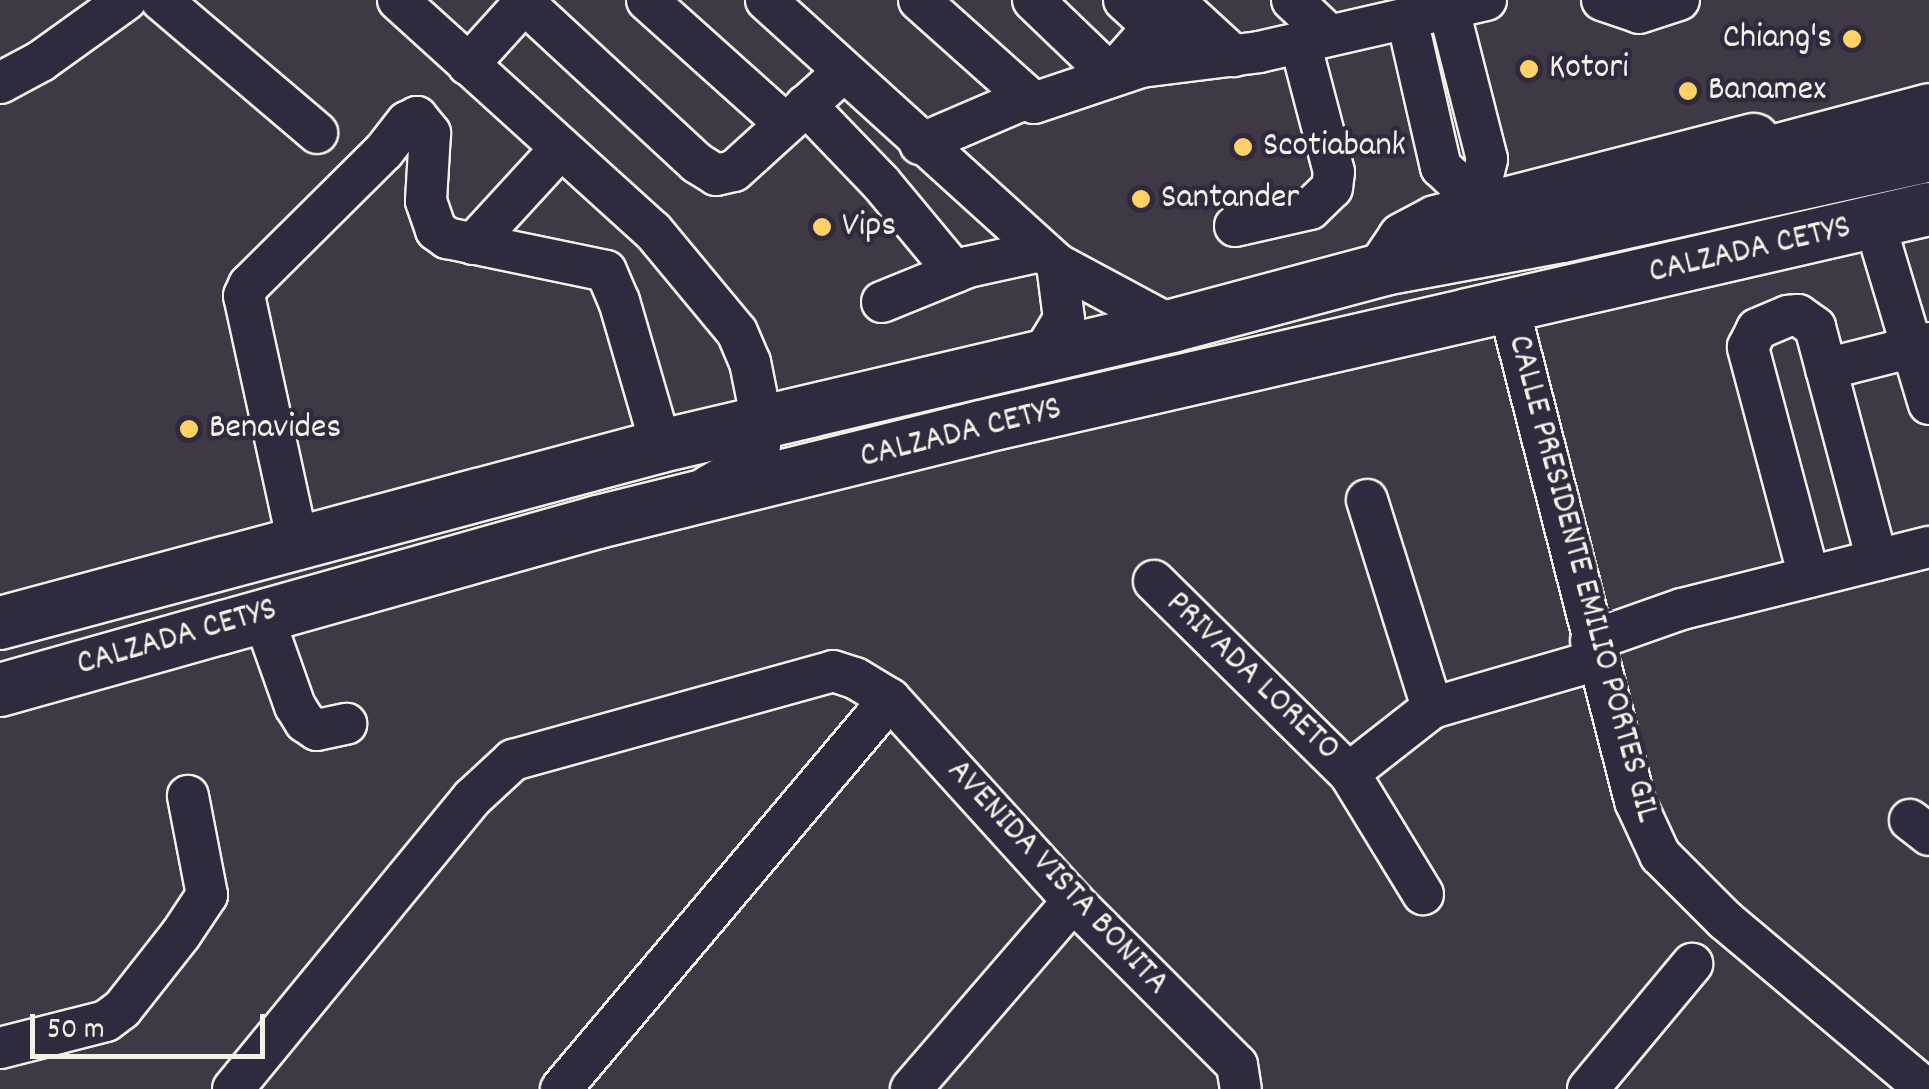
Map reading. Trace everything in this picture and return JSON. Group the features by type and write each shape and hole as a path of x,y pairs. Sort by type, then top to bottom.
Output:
{"main road":[{"path":"981,426 1024,403 1262,340 1356,310 1454,268 1481,220 1885,106 1905,99 1929,81"},
{"path":"1481,220 1624,192 1929,110"},
{"name":"CALZADA CETYS","path":"0,623 661,446 1172,326 1384,269 1481,220 1929,155"},
{"name":"CALZADA CETYS","path":"0,690 262,613 598,522 981,426 1929,209"},
{"path":"0,660 68,622 98,598"}],"street":[{"path":"0,83 41,62 126,0"},
{"path":"161,0 318,133"},
{"path":"398,0 653,231 737,332 750,362 762,422 760,445 750,462 731,476 598,522"},
{"path":"647,0 881,183 955,272"},
{"path":"766,0 1049,258 1172,326"},
{"path":"919,0 1025,99"},
{"path":"1033,0 1111,75"},
{"path":"1234,226 1310,209 1332,188 1334,172 1315,39 1292,0"},
{"path":"1602,0 1639,13 1679,0"},
{"path":"461,58 519,1 710,173 723,176 734,171 842,72"},
{"path":"920,144 1025,99 1047,100 1111,75 1234,56 1468,5 1487,158 1481,220"},
{"path":"1111,75 1161,6"},
{"path":"1161,6 1234,56"},
{"path":"1161,6 1190,61"},
{"path":"1407,19 1441,167 1481,220"},
{"path":"298,543 244,296 249,285 384,151 406,122 416,117 430,134 426,200 430,220 446,238 606,271"},
{"path":"473,244 562,148"},
{"path":"1874,221 1921,346 1929,404"},
{"path":"606,271 653,231"},
{"path":"882,302 955,272 1049,258"},
{"path":"1042,355 1064,319 1049,258"},
{"path":"606,271 619,300 661,446"},
{"name":"CALLE PRESIDENTE EMILIO PORTES GIL","path":"1509,308 1635,801 1660,855 1726,920 1926,1089"},
{"path":"1809,577 1749,356 1751,339 1768,322 1798,315 1814,327 1877,560"},
{"path":"1826,369 1921,346"},
{"path":"1368,500 1432,708"},
{"name":"PRIVADA LORETO","path":"1349,772 1432,708 1594,651 1682,609 1927,549"},
{"name":"PRIVADA LORETO","path":"1154,581 1349,772 1423,894"},
{"path":"262,613 305,722 317,730 346,724"},
{"name":"AVENIDA VISTA BONITA","path":"233,1089 472,798 513,760 834,671 855,678 890,699 1073,900 1238,1065 1242,1089"},
{"path":"561,1089 890,699"},
{"path":"0,1048 106,1021 122,1009 181,934 207,895 188,796"},
{"path":"911,1089 1073,900"},
{"path":"1588,1089 1692,964"}],"place":[{"name":"Chiang's","path":"1852,39"},
{"name":"Kotori","path":"1529,69"},
{"name":"Banamex","path":"1688,91"},
{"name":"Scotiabank","path":"1243,147"},
{"name":"Santander","path":"1141,199"},
{"name":"Vips","path":"822,227"},
{"name":"Benavides","path":"189,429"}]}
